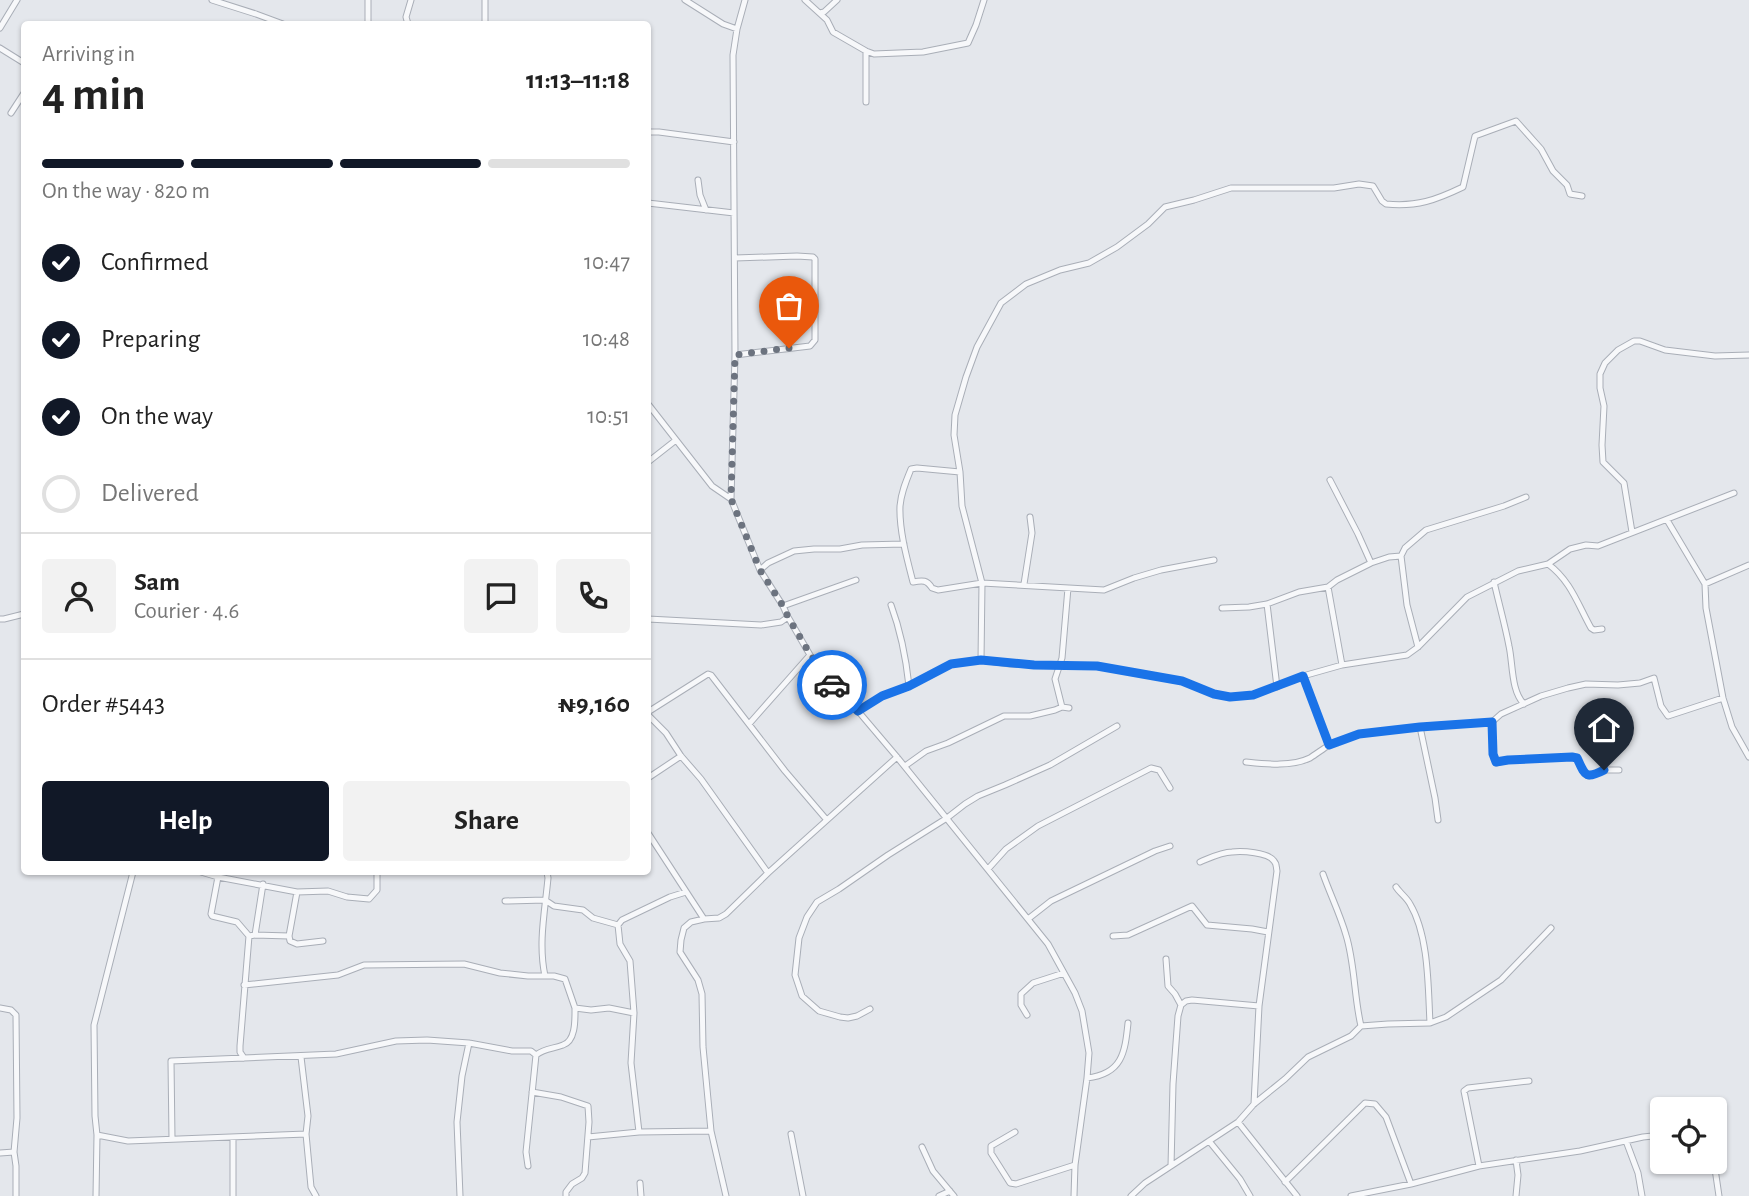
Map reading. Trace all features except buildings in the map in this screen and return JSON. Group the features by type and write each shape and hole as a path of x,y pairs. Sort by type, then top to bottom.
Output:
{"street":[{"path":"0,28 17,0"},
{"path":"215,0 275,21"},
{"path":"368,0 368,21"},
{"path":"407,21 411,0"},
{"path":"485,0 485,21"},
{"path":"685,0 723,24 737,29"},
{"path":"745,0 733,55 735,355 731,499 760,570 810,654 833,686 905,766 1048,944 1064,973 1082,1011 1088,1053 1074,1196"},
{"path":"805,0 827,20 833,32 866,51 877,54 923,51 968,43 984,0"},
{"path":"820,13 837,0"},
{"path":"0,48 21,61"},
{"path":"866,51 866,102"},
{"path":"11,113 21,98"},
{"path":"981,660 982,583 962,506 954,435 955,415 977,347 1001,303 1026,284 1060,270 1088,263 1117,247 1148,224 1165,207 1231,188 1334,188 1359,184 1373,186 1386,204 1426,203 1463,187 1475,136 1516,121 1541,149 1553,170 1567,185 1570,194 1583,196"},
{"path":"651,132 734,142"},
{"path":"698,180 706,209"},
{"path":"651,203 734,213"},
{"path":"735,258 797,256 815,259 815,340 810,346 735,355"},
{"path":"1632,532 1624,484 1603,462 1604,406 1600,374 1605,363 1618,350 1634,341 1665,350 1715,356 1749,355"},
{"path":"651,408 712,486 731,499"},
{"path":"651,459 676,440"},
{"path":"960,472 911,469 900,508 904,544 914,582 924,580 938,590 982,583 1104,590 1161,570 1214,559"},
{"path":"1330,480 1371,563"},
{"path":"858,711 882,696 909,686 951,664 981,660 1010,664 1097,666 1182,681 1214,694 1230,697 1253,695 1342,665 1407,654 1418,647 1467,597 1494,582 1518,571 1548,564 1570,549 1586,545 1598,546 1734,493"},
{"path":"1418,647 1408,605 1401,556 1405,548 1426,530 1526,497"},
{"path":"1024,584 1032,533 1030,517"},
{"path":"1667,520 1705,584 1706,608 1723,698 1732,727 1749,757"},
{"path":"760,570 768,563 794,551 904,544"},
{"path":"1222,608 1267,604 1299,592 1328,587 1371,563 1401,556"},
{"path":"1548,564 1559,572 1572,590 1591,628 1602,629"},
{"path":"1705,584 1749,565"},
{"path":"783,606 856,580"},
{"path":"1494,582 1516,686 1524,704"},
{"path":"1328,587 1342,665"},
{"path":"905,766 926,751 1004,716 1030,716 1065,707 1055,680 1062,658 1068,588"},
{"path":"1267,604 1277,687"},
{"path":"891,605 906,656 909,686"},
{"path":"0,619 21,614"},
{"path":"651,619 761,625 781,622 788,617"},
{"path":"749,724 810,654"},
{"path":"651,711 710,674 826,819"},
{"path":"1303,676 1329,745"},
{"path":"1246,762 1296,762 1329,745 1359,734 1492,722 1501,714 1541,696 1586,684 1618,685 1640,683 1654,678 1661,706 1668,716 1723,698"},
{"path":"651,716 701,779 768,873"},
{"path":"1492,722 1493,754 1496,762 1572,757 1577,758 1584,774 1589,776 1604,770 1619,769"},
{"path":"870,1009 857,1016 840,1017 818,1011 802,996 795,975 799,938 807,917 817,902 978,796 1050,765 1117,726"},
{"path":"1420,727 1438,820"},
{"path":"651,776 681,756"},
{"path":"726,1196 710,1131 702,994 698,981 680,952 684,929 691,922 719,918 726,914 826,819 897,757"},
{"path":"988,869 1006,849 1038,826 1151,768 1159,770 1170,788"},
{"path":"651,844 704,919"},
{"path":"1028,919 1051,901 1170,845"},
{"path":"1200,862 1231,852 1253,852 1276,862 1259,1006 1254,1104"},
{"path":"1323,874 1347,936 1356,1008 1361,1026"},
{"path":"96,1196 94,1025 132,875"},
{"path":"211,875 297,892 328,891 347,897 369,898 377,890 377,875"},
{"path":"545,976 541,959 548,875"},
{"path":"218,877 212,916 237,922 252,935 289,936"},
{"path":"244,1058 240,1046 244,985 263,884"},
{"path":"1396,887 1410,903 1423,944 1430,1023"},
{"path":"297,892 290,941 297,944 323,941"},
{"path":"639,1132 631,1063 634,1013 630,961 620,944 618,925 622,920 686,892"},
{"path":"505,901 545,900 554,906 583,910 593,918 618,925"},
{"path":"1113,936 1128,935 1192,906 1207,925 1268,932"},
{"path":"1131,1196 1145,1183 1238,1122 1254,1104 1308,1057 1351,1035 1361,1026 1430,1023 1446,1017 1501,980 1551,928"},
{"path":"1166,958 1168,986 1181,1005"},
{"path":"244,985 338,975 364,965 464,964 500,973 565,979 575,1008 573,1032 566,1045 542,1049 536,1055 526,1152 528,1166"},
{"path":"1027,1015 1021,1005 1021,994 1032,984 1064,973"},
{"path":"1171,1166 1173,1084 1181,1005 1192,1000 1259,1006"},
{"path":"0,1008 11,1010 16,1015 16,1196"},
{"path":"575,1008 609,1008 634,1013"},
{"path":"1087,1078 1108,1073 1119,1063 1126,1049 1128,1023"},
{"path":"172,1139 171,1061 301,1057 336,1054 396,1041 428,1040 470,1042 512,1051 531,1051 536,1055"},
{"path":"460,1196 457,1122 462,1076 470,1042"},
{"path":"301,1057 308,1116 306,1134 311,1187 316,1196"},
{"path":"1479,1166 1464,1091 1468,1088 1529,1081"},
{"path":"532,1092 588,1105 590,1122 585,1173 572,1184 566,1196"},
{"path":"1285,1182 1365,1103 1375,1104 1386,1117 1411,1184"},
{"path":"1238,1122 1297,1196"},
{"path":"587,1137 639,1132 710,1131"},
{"path":"1015,1132 991,1146 991,1153 1010,1183 1016,1184 1075,1165"},
{"path":"97,1135 128,1141 306,1134"},
{"path":"791,1134 803,1196"},
{"path":"1352,1196 1479,1166 1650,1137"},
{"path":"233,1138 233,1196"},
{"path":"1209,1141 1240,1179 1250,1196"},
{"path":"1626,1141 1638,1172 1642,1196"},
{"path":"922,1147 933,1171 952,1194"},
{"path":"0,1153 14,1152"},
{"path":"1516,1160 1516,1196"},
{"path":"1715,1174 1719,1196"},
{"path":"640,1183 641,1196"},
{"path":"939,1196 952,1194"}],"way so far":[{"path":"789,348 735,355 731,499 760,570 810,654 832,685"}],"route":[{"path":"832,685 858,711 882,696 909,686 951,664 981,660 1010,664 1097,666 1182,681 1214,694 1230,697 1253,695 1303,676 1329,745 1359,734 1492,722 1493,754 1496,762 1572,757 1577,758 1584,774 1589,776 1604,770"}]}
